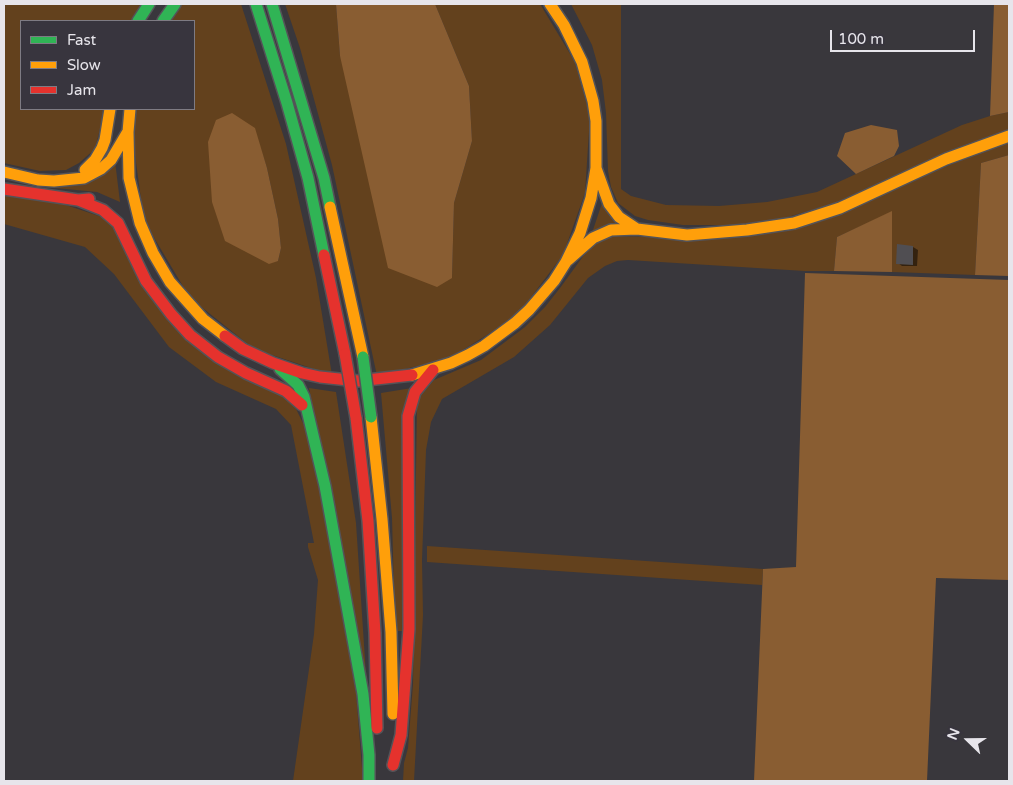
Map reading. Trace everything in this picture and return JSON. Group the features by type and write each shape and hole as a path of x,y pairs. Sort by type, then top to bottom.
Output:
{"main road":[{"path":"139,20 149,4"},
{"path":"164,20 175,4"},
{"path":"256,4 308,178 346,354 356,418 368,521 375,633 378,704 376,781"},
{"path":"272,4 324,178 363,357 382,519 391,632 392,769 401,735 408,638 408,416 414,392 433,370"},
{"path":"130,110 128,132 129,178 140,223 146,238 170,282 192,308 229,340 273,364 320,377 358,381 396,378 433,370 484,346 508,329 529,310 542,296 566,262 586,216 596,168 596,121 588,81 574,43 550,4"},
{"path":"67,180 82,172 99,155 105,140 110,110"},
{"path":"4,172 38,180 84,178 101,169 115,154 128,132"},
{"path":"566,262 600,234 611,230 637,229 687,235 747,230 794,222 840,208 946,159 1009,136"},
{"path":"596,168 608,204 619,216 637,229"},
{"path":"4,189 78,200 98,200 123,211 140,223"},
{"path":"78,200 103,210 118,223 146,280 171,314 190,335 202,346 231,365 286,391 303,406 310,420"},
{"path":"273,364 302,390 310,420 325,486 363,694 369,755 369,781"}],"shaded area":[{"path":"4,4 143,4 135,20 20,20 20,110 105,110 95,149 79,163 66,170 40,171 4,163"},
{"path":"182,4 241,4 286,144 316,278 332,375 254,349 190,298 144,221 132,133 136,110 195,110 195,20 171,20","holes":["254,128 267,168 278,219 281,248 278,261"]},
{"path":"285,4 336,4 340,56 452,278 454,203 472,141 469,86 435,4 540,4 575,62 590,116 585,193 563,255 516,317 450,358 377,376 332,165 300,48"},
{"path":"336,4 435,4 469,86 472,141 454,203 452,278 437,287 388,268 340,56"},
{"path":"571,4 621,4 621,189 631,196 666,205 719,206 767,202 817,192 962,125 990,116 1009,112 1009,130 839,202 792,218 746,225 683,225 648,220 635,216 618,203 611,187 608,171 606,113 602,80 592,45"},
{"path":"994,4 1009,4 1009,112 990,116"},
{"path":"232,113 255,128 267,168 278,219 281,248 278,261 269,264 225,241 212,202 208,142 216,120"},
{"path":"871,125 897,130 899,146 894,156 856,174 837,156 845,133"},
{"path":"1009,141 1009,155 981,163 975,275 892,272 892,212 837,237 834,271 805,271 628,260 617,261 605,266 588,278 550,325 514,357 442,399 431,422 426,450 422,560 423,615 414,781 403,781 404,763 408,748 413,684 417,400 434,380 481,360 525,327 545,307 592,244 602,236 715,238 902,184"},
{"path":"1009,155 1009,276 975,275 981,163"},
{"path":"115,161 120,202 97,192 55,188"},
{"path":"4,193 60,203 108,219 161,308 279,392 296,409 310,437 356,692 363,781 293,781 314,634 318,580 308,547 308,543 314,543 291,425 276,409 216,382 169,347 114,274 85,247 4,224"},
{"path":"602,203 618,224 592,233"},
{"path":"892,211 892,272 834,271 837,237"},
{"path":"805,273 1009,280 1009,580 936,578 927,781 754,781 763,569 796,567"},
{"path":"309,388 336,392 356,523 366,675"},
{"path":"412,388 403,631 395,631 392,518 381,393"},
{"path":"427,546 763,569 762,585 427,562"}],"building":[{"path":"897,244 913,246 913,265 896,264"}],"traffic: fast":[{"path":"139,20 149,4"},
{"path":"164,20 175,4"},
{"path":"256,4 308,178 324,255"},
{"path":"272,4 324,178 330,207"},
{"path":"363,357 371,417"},
{"path":"280,369 298,385 304,397 325,486 363,694 369,755 369,781"}],"traffic: slow":[{"path":"412,375 451,363 468,355 484,346 515,323 554,281 566,262 580,233 591,198 596,168 596,121 593,101 582,62 564,25 550,4"},
{"path":"85,170 95,160 102,148 110,110"},
{"path":"130,110 128,132 129,178 140,223 153,253 170,282 203,319 225,336"},
{"path":"4,172 38,180 54,181 84,178 101,169 111,160 127,133"},
{"path":"568,260 593,238 611,230 637,229 687,235 747,230 794,223 840,208 946,159 1009,136"},
{"path":"596,168 609,204 619,217 637,229"},
{"path":"330,207 363,357"},
{"path":"371,417 382,519 391,632 393,714"}],"traffic: jam":[{"path":"4,189 78,200 89,199"},
{"path":"78,200 103,210 118,223 146,281 190,335 218,357 246,373 286,391 302,405"},
{"path":"324,255 345,354"},
{"path":"225,336 243,349 273,363 320,377 358,381 412,375"},
{"path":"345,354 356,418"},
{"path":"393,765 401,735 409,629 408,416 415,392 433,370"},
{"path":"356,418 368,521 375,633 377,728"}]}
